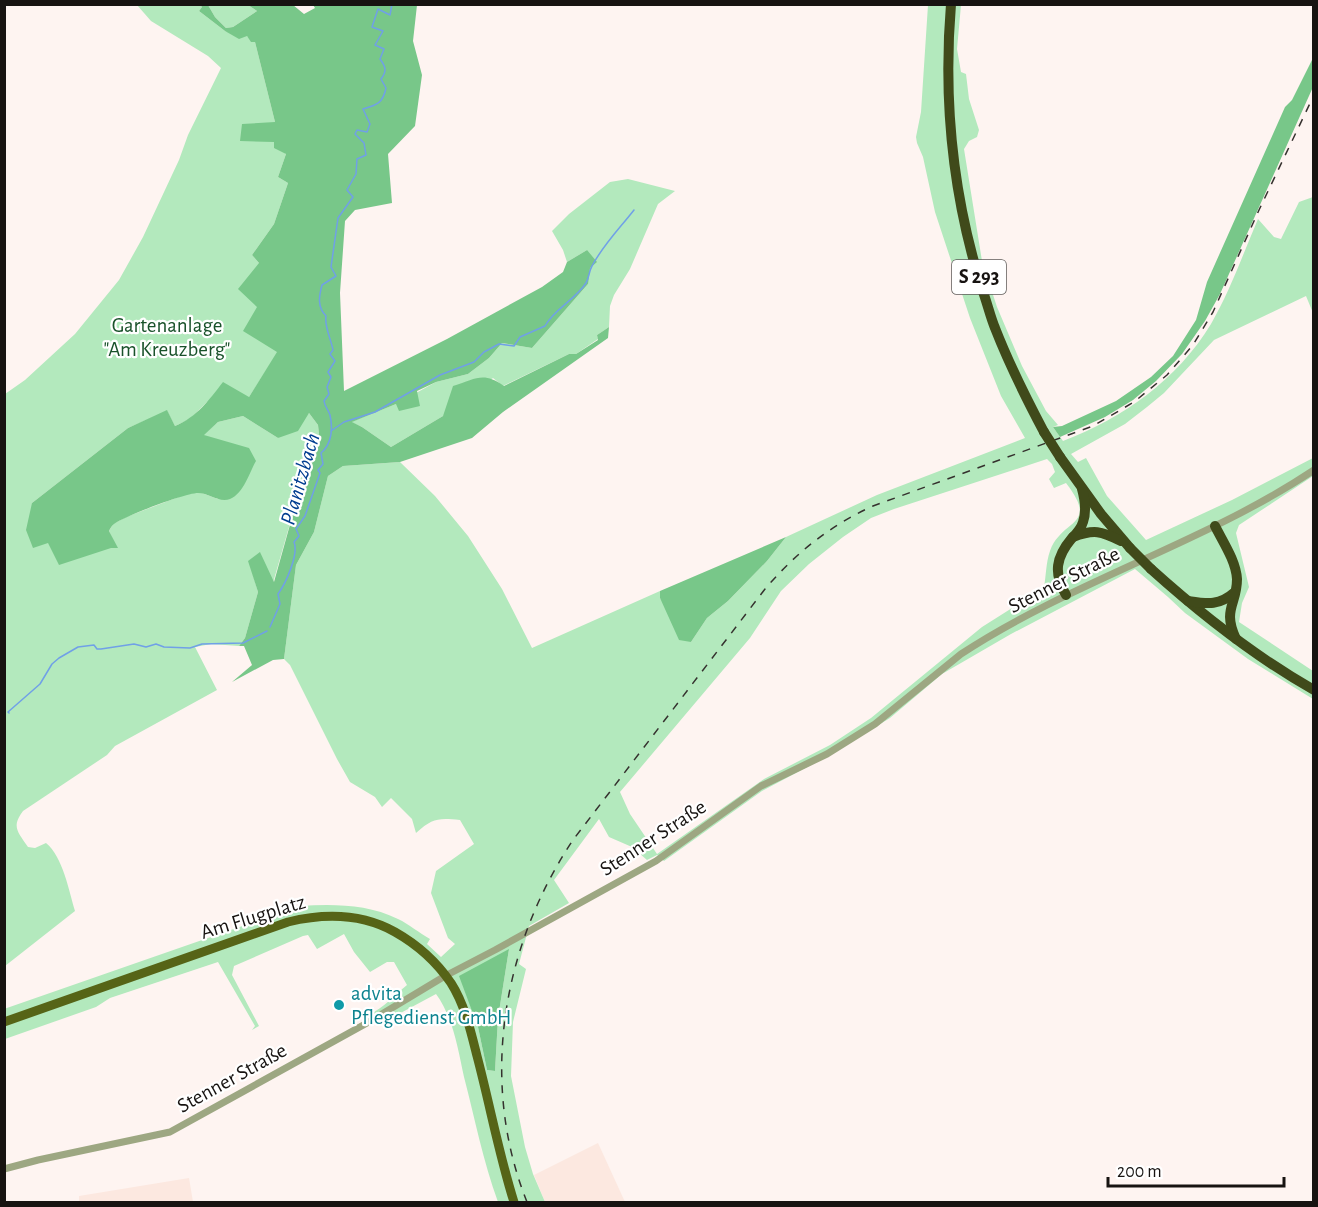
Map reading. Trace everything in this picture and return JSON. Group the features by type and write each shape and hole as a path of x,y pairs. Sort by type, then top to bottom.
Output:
{"highway":[{"name":"S 293","path":"951,4 948,57 951,136 967,236 993,326 1044,432 1082,489 1128,546 1151,569 1186,601 1246,647 1314,690"},
{"path":"1066,595 1059,583 1058,564 1061,554 1083,524 1085,503 1082,489"},
{"path":"1215,526 1236,569 1235,592 1229,613 1230,625 1237,640"},
{"path":"1073,537 1083,533 1103,532 1128,546"},
{"path":"1186,601 1216,604 1235,592"}],"main road":[{"name":"Am Flugplatz","path":"4,1022 303,918 323,915 355,917 385,926 420,947 455,990 466,1015 504,1172 514,1203"}],"street":[{"name":"Stenner Straße","path":"4,1169 170,1132 367,1023 445,975 656,861 761,786 827,754 875,724 961,654 1066,595 1215,526 1295,483 1314,470"}],"shaded area":[{"path":"598,1143 625,1202 545,1202 534,1175"},
{"path":"189,1178 193,1202 79,1202 79,1196"}],"green space":[{"name":"Gartenanlage \"Am Kreuzberg\"","path":"137,5 200,5 202,7 199,11 225,31 247,36 255,42 275,122 274,142 286,154 278,177 288,183 274,224 252,255 259,263 257,307 278,352 249,397 207,402 190,419 175,426 167,411 128,428 32,503 48,543 117,548 109,531 113,524 126,517 189,493 202,493 218,499 210,438 203,435 218,422 243,416 278,438 309,413 318,425 319,434 305,471 273,583 260,553 249,561 258,592 245,638 239,646 211,644 195,647 217,690 115,746 107,755 23,811 19,817 17,829 28,847 35,848 46,843 57,857 65,875 75,911 5,966 5,394 25,380 75,334 119,280 143,237 179,160 188,135 221,68 208,56 151,21"},
{"path":"200,5 208,5 215,17 226,28 233,27 257,11 248,5 293,5 304,14 315,8 313,5 417,5 413,41 422,75 415,126 388,154 392,203 355,210 345,221 340,293 344,391 447,339 542,287 563,272 567,262 587,250 597,262 590,268 588,284 532,348 502,343 489,358 468,374 436,382 417,391 420,406 399,411 396,404 352,422 391,447 443,416 453,386 485,378 497,381 504,386 569,354 576,354 598,340 597,335 609,327 608,338 503,412 472,438 400,462 343,466 328,476 314,532 296,565 284,659 273,660 232,682 252,665 244,646 239,646 245,638 258,592 248,561 260,552 274,582 305,471 319,434 318,425 309,413 298,431 278,438 243,416 218,422 204,435 249,448 256,461 239,492 226,500 202,493 191,494 130,516 113,525 109,531 118,548 111,548 59,565 48,543 33,548 26,530 32,503 128,428 167,410 175,426 190,418 202,407 223,382 249,397 277,352 243,331 257,307 238,289 259,263 252,255 274,224 288,183 278,177 286,154 274,148 274,142 240,141 242,124 275,122 255,42 251,42 247,36 239,39 225,31 199,11 202,7"},
{"path":"208,5 248,5 257,11 233,27 226,28 215,17"},
{"path":"928,5 961,5 957,49 961,72 966,74 969,99 979,130 977,137 969,141 964,149 982,261 997,307 1022,366 1046,411 1058,425 1053,427 1063,441 1107,421 1147,395 1165,380 1182,363 1211,324 1230,286 1258,219 1274,237 1281,239 1299,202 1313,197 1313,313 1306,296 1214,340 1164,393 1147,407 1125,424 1071,454 1078,462 1086,458 1107,496 1146,540 1232,500 1313,458 1313,476 1239,525 1236,533 1249,587 1242,603 1239,622 1313,671 1313,699 1248,659 1185,613 1135,569 1011,634 942,674 890,718 828,756 762,791 664,861 657,855 647,860 632,847 609,837 599,819 554,880 569,903 529,926 519,964 526,969 513,1022 511,1076 525,1147 545,1202 498,1202 484,1156 454,1034 447,1013 436,994 395,1016 374,1024 369,1015 407,985 394,962 387,962 370,972 354,952 344,934 317,949 308,935 303,936 234,966 232,975 259,1026 252,1030 255,1026 218,962 110,998 96,1007 5,1039 4,1009 300,906 350,906 386,914 402,921 430,939 427,944 441,957 455,944 448,938 431,893 436,871 474,844 460,820 436,820 416,833 412,819 391,798 382,807 375,797 350,782 290,665 284,659 296,565 314,532 328,476 343,466 400,462 435,496 468,536 502,589 532,648 660,591 660,598 691,642 707,618 728,601 767,561 786,537 877,495 1025,438 1001,396 970,318 935,212 923,157 916,137 921,112","holes":["1047,459 1055,472 1049,479 1054,488 1066,483 1076,497 1080,508 1075,521 1056,540 1050,551 1044,588 982,627 871,718 830,745 764,779 657,854 630,814 620,792 750,638 781,591 809,564 871,518","509,949 498,1018 495,1071 487,1070 478,1027"]},
{"path":"1313,58 1313,87 1220,294 1205,321 1182,354 1156,381 1133,400 1105,417 1060,437 1053,427 1062,426 1116,401 1151,377 1173,356 1196,320 1207,282 1285,107 1292,100"},
{"path":"628,179 675,191 658,204 630,269 614,295 610,306 609,327 597,335 598,339 576,354 569,354 503,386 493,378 443,416 391,447 351,422 396,404 436,382 468,374 489,358 502,343 532,348 588,284 587,250 567,262 552,231 569,214 610,182"},
{"path":"786,537 767,561 728,601 707,618 691,642 679,640 660,598 660,591"},
{"path":"509,949 498,1018 495,1071 487,1070 478,1027 459,976"}],"waterway":[{"name":"Planitzbach","path":"270,627 280,604 278,594 288,576 295,554 294,542 299,536 296,529 305,516 320,473 318,470 323,464 321,453 331,436 330,415 324,401 329,394 327,387 331,377 328,372 335,361 330,354 333,350 326,316 320,305 320,293 322,285 336,276 331,267 338,218 353,197 347,190 356,174 357,159 366,155 364,143 355,134 357,130 367,132 370,124 363,109 379,103 386,88 381,79 385,71 380,59 384,49 375,45 383,31 372,27 378,9 390,15 392,4"},
{"path":"331,431 344,422 375,412 440,375 474,362 484,352 499,344 514,346 520,337 545,326 586,283 591,268 601,251 634,210"},
{"name":"Planitzbach","path":"9,713 40,684 52,664 78,647 94,645 97,649 101,649 134,644 146,647 156,644 164,647 190,648 202,644 243,643 267,631"}],"railway":[{"path":"527,1202 512,1156 504,1110 502,1063 505,1016 515,969 529,924 549,881 573,840 765,589 801,552 842,522 873,506 1093,426 1134,402 1167,375 1193,345 1213,312 1314,95"}],"place":[{"name":"advita Pflegedienst GmbH","path":"339,1005"}]}
